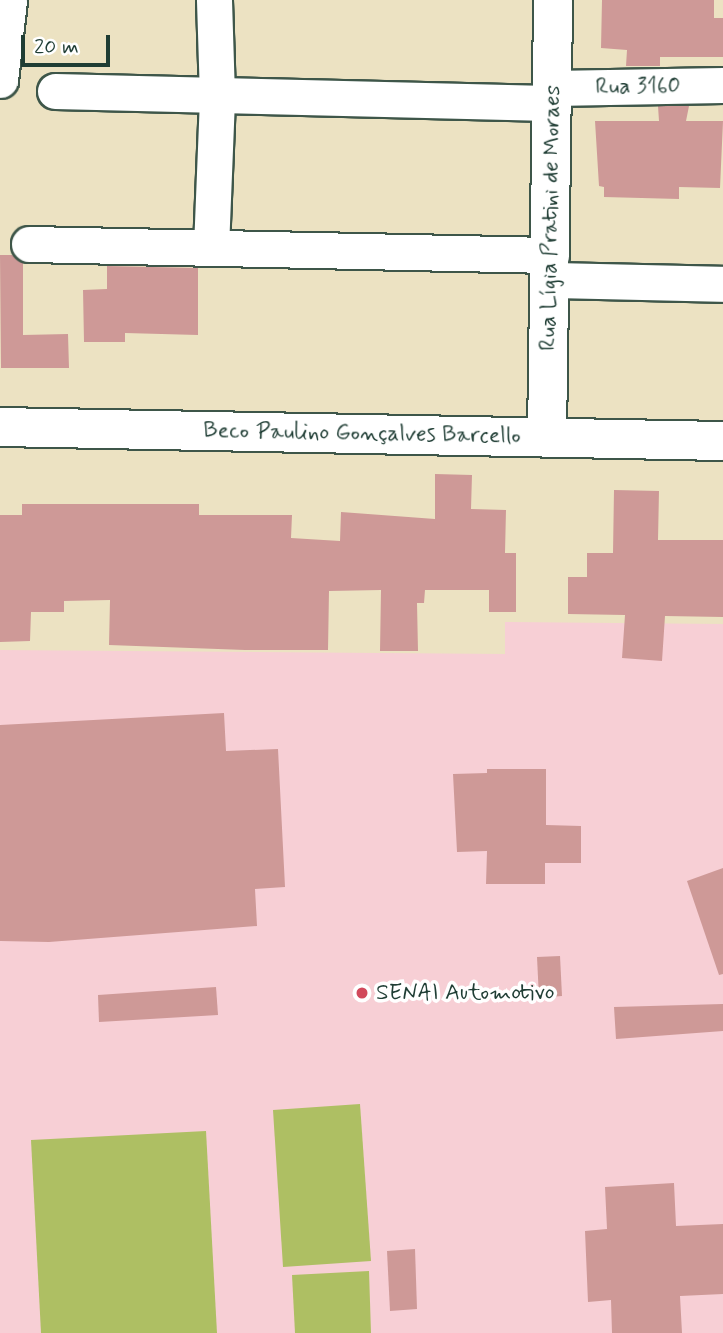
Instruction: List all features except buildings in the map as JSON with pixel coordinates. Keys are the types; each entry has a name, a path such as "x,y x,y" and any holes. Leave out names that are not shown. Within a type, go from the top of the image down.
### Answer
{"main road":[{"name":"Rua Lígia Pratini de Moraes","path":"547,437 553,0"},
{"name":"Beco Paulino Gonçalves Barcello","path":"0,427 723,441"}],"street":[{"path":"0,80 9,0"},
{"path":"211,248 217,96 214,0"},
{"name":"Rua 3160","path":"55,91 217,96 552,96 723,85"},
{"path":"29,244 211,248 551,267 723,284"}],"shaded area":[{"name":"SENAI Automotivo","path":"505,622 723,624 723,1333 0,1333 0,650 505,654"}],"green space":[{"path":"360,1104 371,1261 283,1267 273,1110"},
{"path":"206,1131 217,1333 41,1333 31,1140"},
{"path":"369,1271 371,1333 295,1333 292,1275"}],"place":[{"name":"SENAI Automotivo","path":"362,993"}]}
